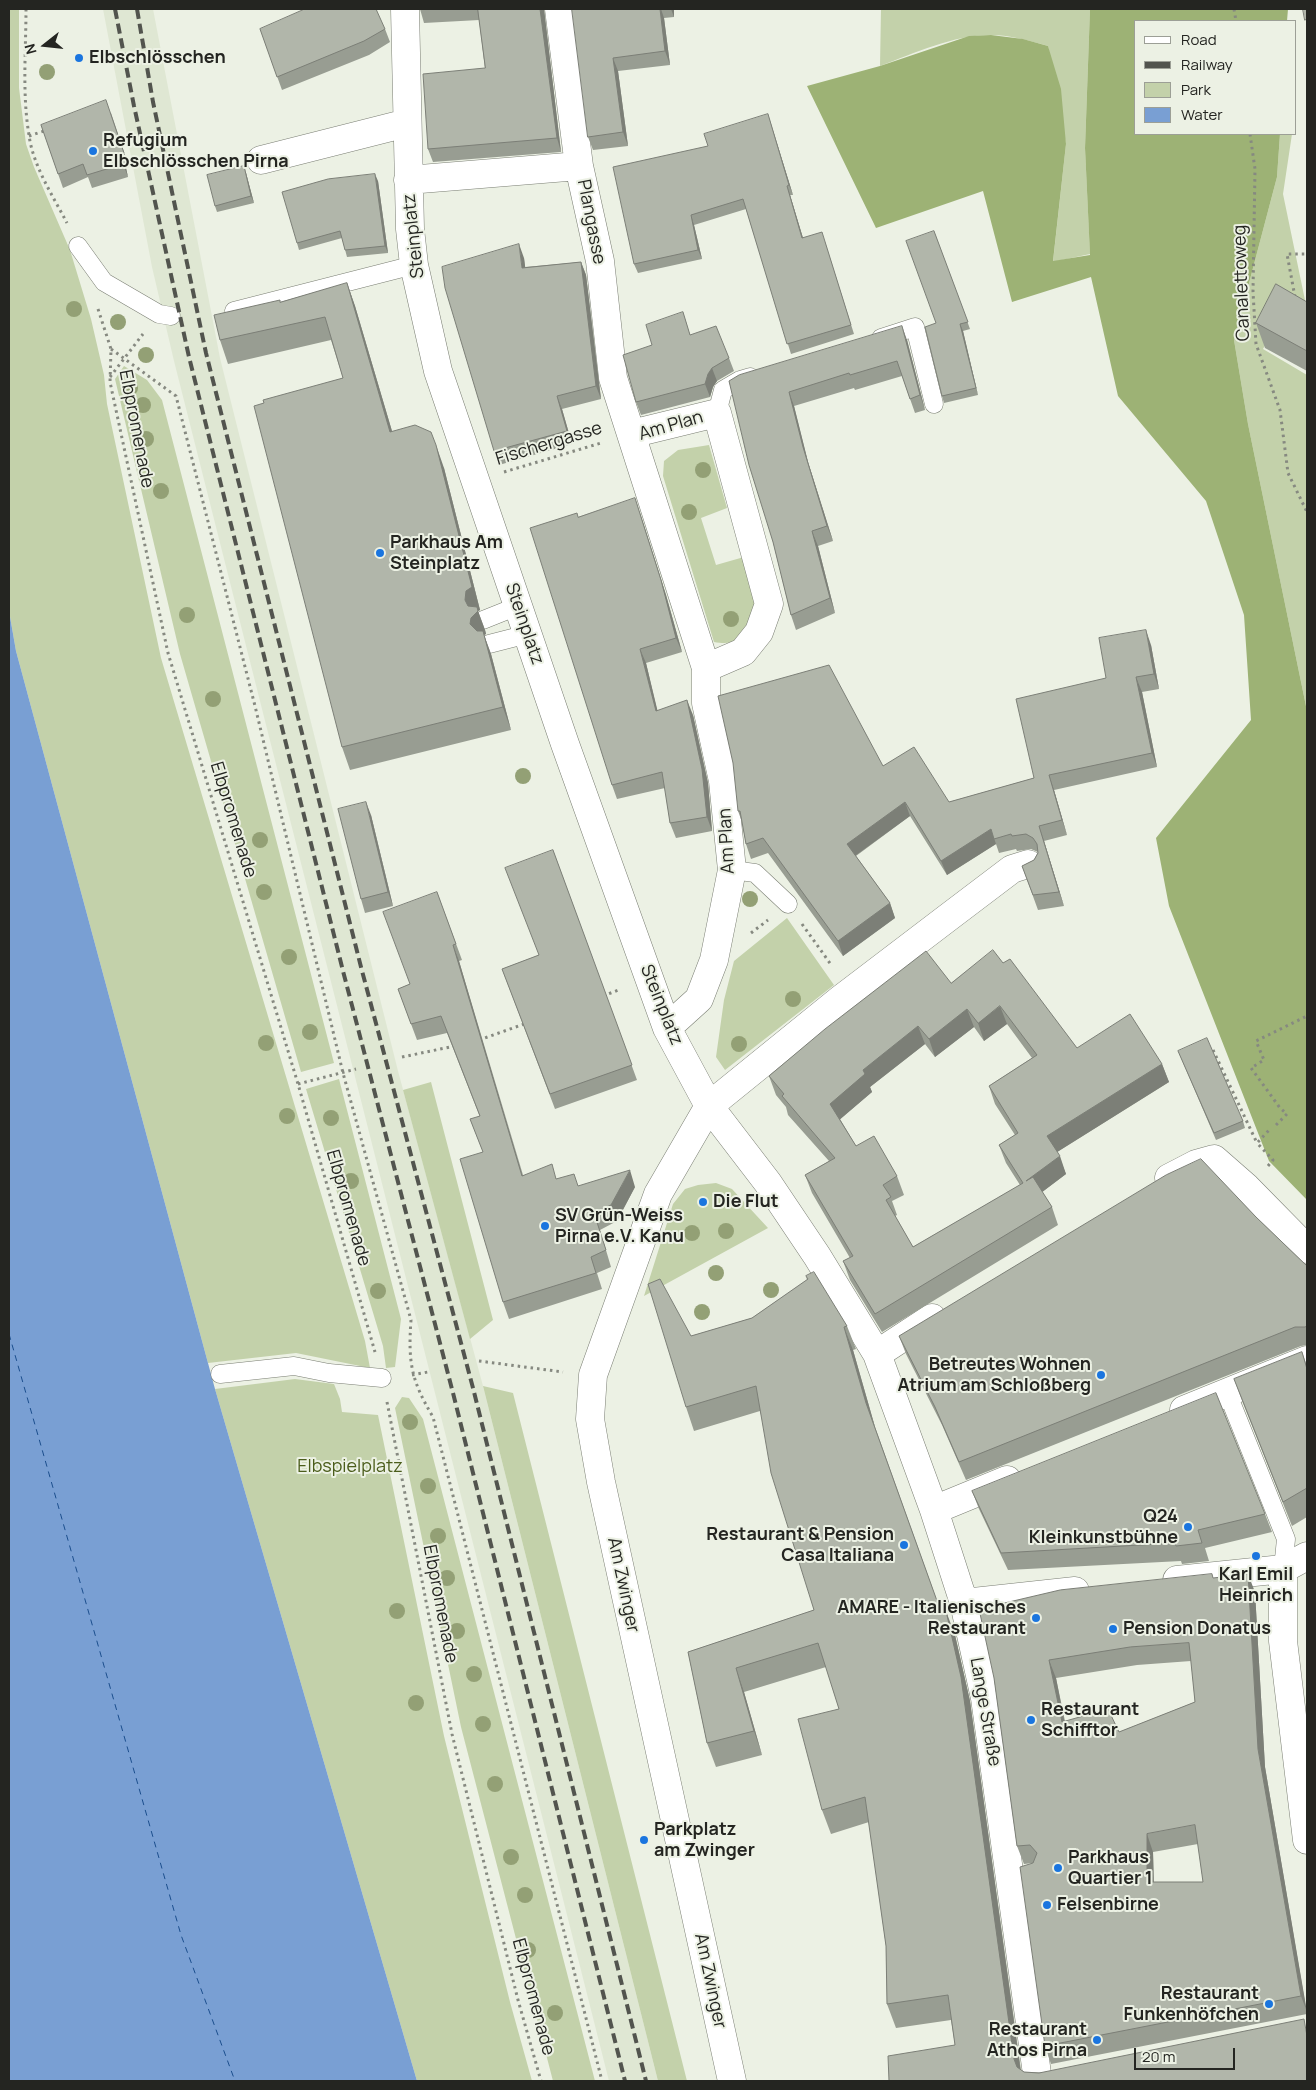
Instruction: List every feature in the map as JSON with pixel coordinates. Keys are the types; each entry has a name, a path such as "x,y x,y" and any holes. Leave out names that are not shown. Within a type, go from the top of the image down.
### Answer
{"street":[{"name":"Steinplatz","path":"405,9 408,180 414,265 438,371 474,480 565,744 667,1028 709,1106 768,1183 831,1279"},
{"name":"Plangasse","path":"559,9 580,166 600,261 614,378 631,434"},
{"path":"261,160 407,123"},
{"path":"408,180 580,166"},
{"name":"Am Plan","path":"667,1028 699,999 714,960 732,870 723,781 706,703 706,668 631,434 717,413 769,604 759,632 743,652 706,668"},
{"path":"709,1106 850,992 1012,869 1028,864"},
{"name":"Am Zwinger","path":"709,1106 658,1194 593,1375 590,1419 601,1482 732,2081"},
{"path":"1148,1190 1196,1164 1214,1159 1246,1187 1307,1250"},
{"name":"Lange Straße","path":"831,1279 877,1354 934,1510 964,1603 985,1698 1018,1875 1038,2081"},
{"path":"877,1354 955,1305"},
{"path":"1163,1418 1307,1360"},
{"path":"934,1510 1034,1469"},
{"path":"1154,1583 1283,1569 1307,1556"},
{"path":"1283,1569 1283,1641 1307,1840"},
{"path":"964,1603 1096,1589"}],"lane":[{"path":"78,246 104,282 165,315"},
{"path":"234,311 414,265"},
{"path":"869,341 915,327 934,404"},
{"path":"717,413 723,390 740,380 768,372"},
{"path":"483,620 518,606"},
{"path":"489,644 528,634"},
{"path":"732,870 755,873 788,904"},
{"path":"220,1374 294,1366 330,1373 382,1378"},
{"path":"1227,1392 1286,1540 1283,1569"}],"path":[{"path":"26,9 26,86 29,136 38,166 78,246"},
{"path":"29,136 51,129"},
{"name":"Canalettoweg","path":"1250,135 1255,169 1253,292 1256,344 1280,410 1288,472 1307,512"},
{"path":"1289,296 1296,296 1287,254 1307,254"},
{"path":"110,377 165,315"},
{"path":"1256,344 1260,336"},
{"name":"Elbpromenade","path":"125,358 111,349 110,377 168,653 298,1084 382,1378 452,1734 540,2081"},
{"path":"125,358 176,396 255,706 343,1073 411,1320 409,1352 412,1375 420,1395 433,1417 602,2081"},
{"name":"Fischergasse","path":"474,480 631,434"},
{"path":"714,960 740,943 788,904 850,992"},
{"path":"595,999 649,979"},
{"path":"1276,1124 1287,1114 1280,1108 1251,1068 1264,1060 1256,1042 1307,1016"},
{"path":"477,1041 531,1021"},
{"path":"402,1057 458,1045"},
{"path":"1213,1050 1256,1143 1273,1160 1270,1164"},
{"path":"298,1084 356,1069"},
{"path":"1256,1143 1270,1129"},
{"path":"479,1362 593,1375"}],"shaded area":[{"path":"103,9 153,9 220,358 398,1071 483,1386 658,2081 609,2081 174,361 152,267"}],"green space":[{"path":"9,9 19,9 19,88 26,144 70,250 91,319 104,375 107,404 161,658 365,1341 370,1368 296,1353 208,1363 16,651 9,611"},
{"path":"881,9 1090,9 1085,148 1090,254 1053,262 1066,144 1048,46 1006,36 977,36 948,41 880,66"},
{"path":"1090,9 1288,9 1287,20 1134,20 1134,135 1280,135 1277,177 1234,340 1248,424 1307,711 1307,1200 1269,1161 1169,906 1156,838 1251,720 1244,615 1206,501 1118,396 1091,277 1012,302 983,191 876,228 807,86 880,66 969,36 991,35 1023,39 1048,46 1061,89 1066,144 1053,261 1090,255 1085,148"},
{"path":"1280,135 1292,135 1283,194 1306,305 1285,306 1263,349 1307,375 1307,711 1248,424 1234,340 1277,177"},
{"path":"124,366 147,380 162,400 334,1063 301,1072 180,654 115,379"},
{"path":"709,445 727,508 701,518 716,565 744,557 758,612 742,637 723,643 714,642 663,476 664,461 678,450"},
{"path":"787,918 834,985 725,1070 716,1057 724,1000 734,961"},
{"path":"339,1079 401,1319 395,1367 386,1368 383,1346 306,1089"},
{"path":"431,1082 493,1320 470,1339 403,1090"},
{"path":"716,1183 732,1189 768,1228 644,1296 673,1204 685,1189"},
{"name":"Elbspielplatz","path":"295,1379 334,1384 340,1399 342,1412 378,1415 444,1736 510,2002 532,2081 417,2081 215,1389"},
{"path":"483,1386 513,1393 687,2081 658,2081"},
{"path":"402,1397 409,1398 423,1419 595,2081 553,2081 461,1727 395,1408"}],"water":[{"path":"9,611 16,651 215,1389 417,2081 9,2081"}],"building":[{"path":"305,9 376,9 385,29 364,41 277,77 260,29"},
{"path":"478,9 540,9 557,138 428,149 423,74 485,68"},
{"path":"572,9 660,9 665,51 613,58 623,132 588,137"},
{"path":"1303,9 1307,9 1307,19 1305,20"},
{"path":"106,100 124,153 121,154 123,164 87,175 83,164 58,174 41,125"},
{"path":"768,114 802,238 822,232 851,325 787,344 743,199 691,215 698,250 634,264 613,167 708,146 704,134"},
{"path":"244,166 251,196 215,206 207,175"},
{"path":"375,174 385,246 345,250 340,231 297,243 282,192 328,179"},
{"path":"934,231 968,322 960,324 976,388 942,396 925,327 936,323 906,241"},
{"path":"519,244 522,268 581,262 596,386 557,396 567,431 494,451 445,288 442,267"},
{"name":"Parkhaus Am Steinplatz","path":"347,283 390,432 415,425 431,432 436,445 472,587 466,591 465,600 468,606 477,607 478,611 471,618 470,624 477,631 483,631 503,707 342,747 254,406 264,403 263,400 343,378 325,317 220,340 214,315 280,300 280,302"},
{"path":"1276,284 1307,302 1307,351 1256,323"},
{"path":"683,312 690,335 716,326 729,358 712,368 705,384 636,402 623,355 652,345 646,325"},
{"path":"902,326 920,395 910,399 897,361 850,375 849,373 789,392 803,447 827,526 812,531 830,598 791,615 773,542 749,465 729,381 739,375"},
{"path":"635,498 661,580 676,638 640,649 656,711 687,700 702,769 707,817 670,823 662,772 612,785 530,528 577,513 578,517"},
{"path":"1146,630 1154,674 1136,677 1152,753 1049,775 1062,820 1039,826 1059,892 1033,895 1022,866 1034,860 1038,853 1037,844 1033,838 1026,834 1012,836 1011,834 994,839 991,829 941,861 905,802 847,844 890,903 838,941 763,838 746,844 740,811 738,811 733,763 718,696 829,665 883,766 914,747 949,802 1034,778 1016,699 1106,678 1099,638"},
{"path":"366,802 388,892 361,899 338,809"},
{"path":"553,850 632,1065 550,1094 502,969 539,955 505,868"},
{"path":"437,892 456,944 453,945 522,1176 552,1164 556,1179 574,1174 578,1186 630,1170 611,1205 594,1213 606,1250 591,1257 596,1273 503,1302 460,1159 483,1152 470,1119 480,1116 441,1016 411,1024 398,989 410,984 383,912"},
{"path":"993,950 1003,963 1010,959 1077,1048 1130,1014 1162,1064 1047,1136 1060,1156 1026,1181 1033,1177 1052,1207 875,1314 843,1261 853,1256 805,1175 835,1158 782,1096 784,1094 769,1076 825,1029 926,951 951,983","holes":["1000,1006 1037,1055 989,1086 1018,1133 999,1145 1023,1183 913,1247 886,1200 891,1197 883,1185 897,1176 874,1136 856,1146 830,1104 865,1074 863,1070 918,1026 929,1039 967,1009 978,1023"]},
{"path":"1207,1038 1243,1121 1214,1133 1178,1051"},
{"path":"1201,1159 1256,1217 1307,1266 1307,1326 1295,1327 959,1462 935,1407 899,1336 1166,1175"},
{"path":"814,1272 847,1326 844,1327 866,1403 941,1612 946,1611 961,1677 1014,2059 1017,2067 1024,2072 1039,2073 1304,2019 1307,2036 1307,2081 889,2081 888,2056 955,2045 948,1995 887,2004 886,1946 865,1797 822,1810 798,1719 839,1709 818,1643 736,1668 754,1731 707,1743 688,1652 814,1610 771,1473 756,1386 686,1407 648,1284 660,1279 691,1336 752,1318 808,1279 806,1276"},
{"path":"1302,1352 1307,1369 1307,1488 1283,1502 1234,1379"},
{"path":"1216,1393 1265,1514 1198,1530 1202,1543 1176,1546 1175,1543 1001,1553 972,1491"},
{"path":"1212,1574 1213,1578 1248,1574 1258,1749 1301,1996 1045,2046 1020,1867 1033,1863 1037,1853 1030,1845 1017,1846 994,1678 979,1609 1060,1590","holes":["1189,1643 1195,1702 1119,1732 1108,1709 1062,1722 1049,1660 1130,1647","1195,1825 1203,1882 1147,1882 1147,1834"]}],"ferry route":[{"path":"9,1334 181,1935 235,2081"}],"railway":[{"path":"115,9 134,106 189,357 343,971 453,1393 625,2081"},
{"path":"137,9 153,102 206,353 361,967 473,1388 646,2081"}],"place":[{"name":"Elbschlösschen","path":"79,58"},
{"name":"Refugium Elbschlösschen Pirna","path":"93,151"},
{"name":"Parkhaus Am Steinplatz","path":"380,553"},
{"name":"Die Flut","path":"703,1202"},
{"name":"SV Grün-Weiss Pirna e.V. Kanu","path":"545,1226"},
{"name":"Betreutes Wohnen Atrium am Schloßberg","path":"1101,1375"},
{"name":"Q24 Kleinkunstbühne","path":"1188,1527"},
{"name":"Restaurant & Pension Casa Italiana","path":"904,1545"},
{"name":"Karl Emil Heinrich","path":"1256,1556"},
{"name":"AMARE - Italienisches Restaurant","path":"1036,1618"},
{"name":"Pension Donatus","path":"1113,1629"},
{"name":"Restaurant Schifftor","path":"1031,1720"},
{"name":"Parkplatz am Zwinger","path":"644,1840"},
{"name":"Parkhaus Quartier 1","path":"1058,1868"},
{"name":"Felsenbirne","path":"1047,1905"},
{"name":"Restaurant Funkenhöfchen","path":"1269,2004"},
{"name":"Restaurant Athos Pirna","path":"1097,2040"}]}
